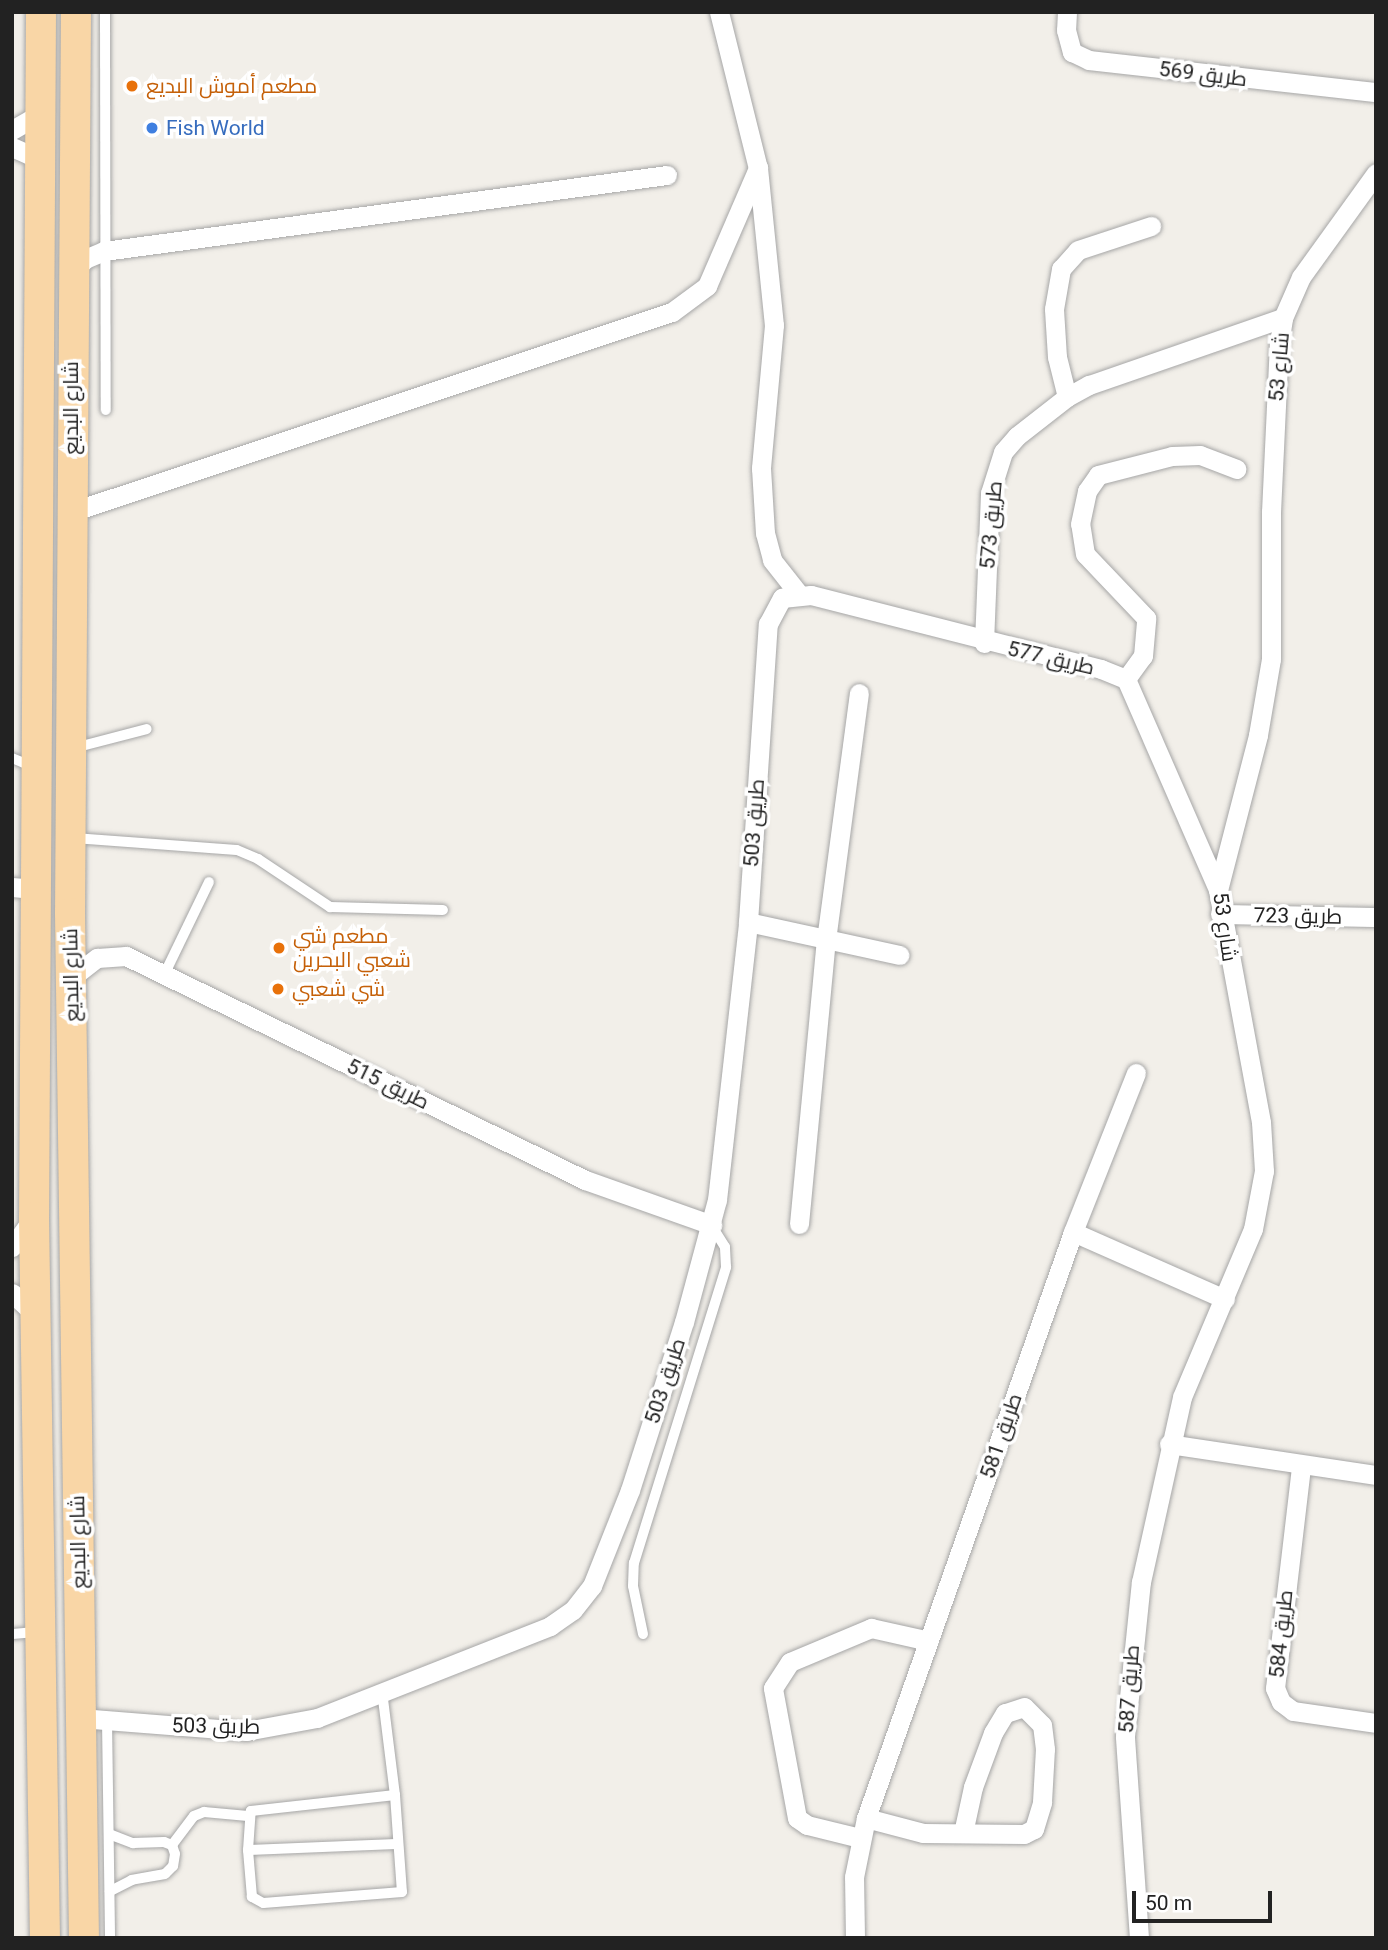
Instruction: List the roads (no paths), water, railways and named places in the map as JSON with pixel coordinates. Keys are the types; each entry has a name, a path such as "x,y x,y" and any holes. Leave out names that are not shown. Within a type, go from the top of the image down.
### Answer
{"main road":[{"name":"شارع البديع","path":"41,12 23,763 23,888 36,1315 26,1633 45,1938"},
{"name":"شارع البديع","path":"76,12 71,237 71,978 94,1719 84,1938"}],"street":[{"path":"719,12 758,168 774,325 761,468 765,533 772,560 798,593"},
{"name":"طريق 569","path":"1067,12 1066,30 1072,52 1089,60 1376,92"},
{"path":"12,130 40,114"},
{"path":"12,147 39,159"},
{"path":"71,512 672,312 707,286 758,168"},
{"name":"شارع 53","path":"1169,1444 1187,1384 1253,1229 1264,1171 1261,1122 1220,914 1218,890 1258,735 1271,659 1273,450 1283,318 1301,277 1376,173"},
{"path":"71,275 85,259 104,251 667,175"},
{"path":"1067,397 1056,345 1055,309 1061,269 1078,250 1151,226"},
{"path":"71,237 86,247 104,251"},
{"name":"طريق 573","path":"984,643 990,493 1003,452 1017,436 1067,397 1283,318"},
{"path":"1218,890 1126,679 1143,656 1146,618 1085,554 1080,524 1087,491 1098,475 1172,456 1200,455 1236,468"},
{"name":"طريق 503","path":"94,1719 246,1731 317,1718 382,1690 550,1626 573,1611 592,1587 631,1490 712,1226 723,1161 748,922 768,624 775,605 798,593"},
{"name":"طريق 577","path":"798,593 984,643 1101,669 1126,679"},
{"path":"799,1224 826,940 859,693"},
{"name":"طريق 723","path":"1220,914 1376,917"},
{"path":"748,922 899,955"},
{"name":"طريق 515","path":"71,978 87,963 116,955 165,974 584,1180 712,1226"},
{"name":"طريق 581","path":"855,1938 854,1877 866,1818 1073,1232 1136,1073"},
{"path":"12,1247 34,1217"},
{"path":"1073,1232 1225,1299"},
{"path":"12,1293 36,1315"},
{"path":"1169,1444 1301,1466 1376,1475"},
{"name":"طريق 587","path":"1139,1938 1125,1788 1128,1684 1141,1582 1169,1444"},
{"name":"طريق 584","path":"1301,1466 1275,1688 1293,1712 1376,1723"},
{"path":"860,1838 807,1825 797,1818 773,1689 790,1662 871,1628 929,1641"},
{"path":"866,1818 912,1832 962,1833 1024,1834 1034,1829 1042,1802 1045,1749 1042,1725 1024,1707 1005,1713 993,1733 973,1787 962,1833"}],"lane":[{"path":"105,12 106,410"},
{"path":"70,749 147,729"},
{"path":"70,838 237,850 258,859 330,907 443,911"},
{"path":"165,974 209,882"},
{"path":"643,1634 633,1586 634,1563 726,1267 725,1247 712,1226"},
{"path":"382,1690 395,1795 399,1894 263,1903 252,1898 248,1816 254,1809 395,1795"},
{"path":"94,1719 109,1834 110,1938"},
{"path":"110,1891 132,1880 165,1874 173,1866 172,1845 194,1816 204,1812 248,1816"},
{"path":"109,1834 133,1843 172,1845"},
{"path":"248,1850 397,1844"}],"place":[{"name":"مطعم أموش البديع","path":"132,86"},
{"name":"Fish World","path":"152,128"},
{"name":"مطعم شي شعبي البحرين","path":"279,948"},
{"name":"شي شعبي","path":"278,989"}]}
